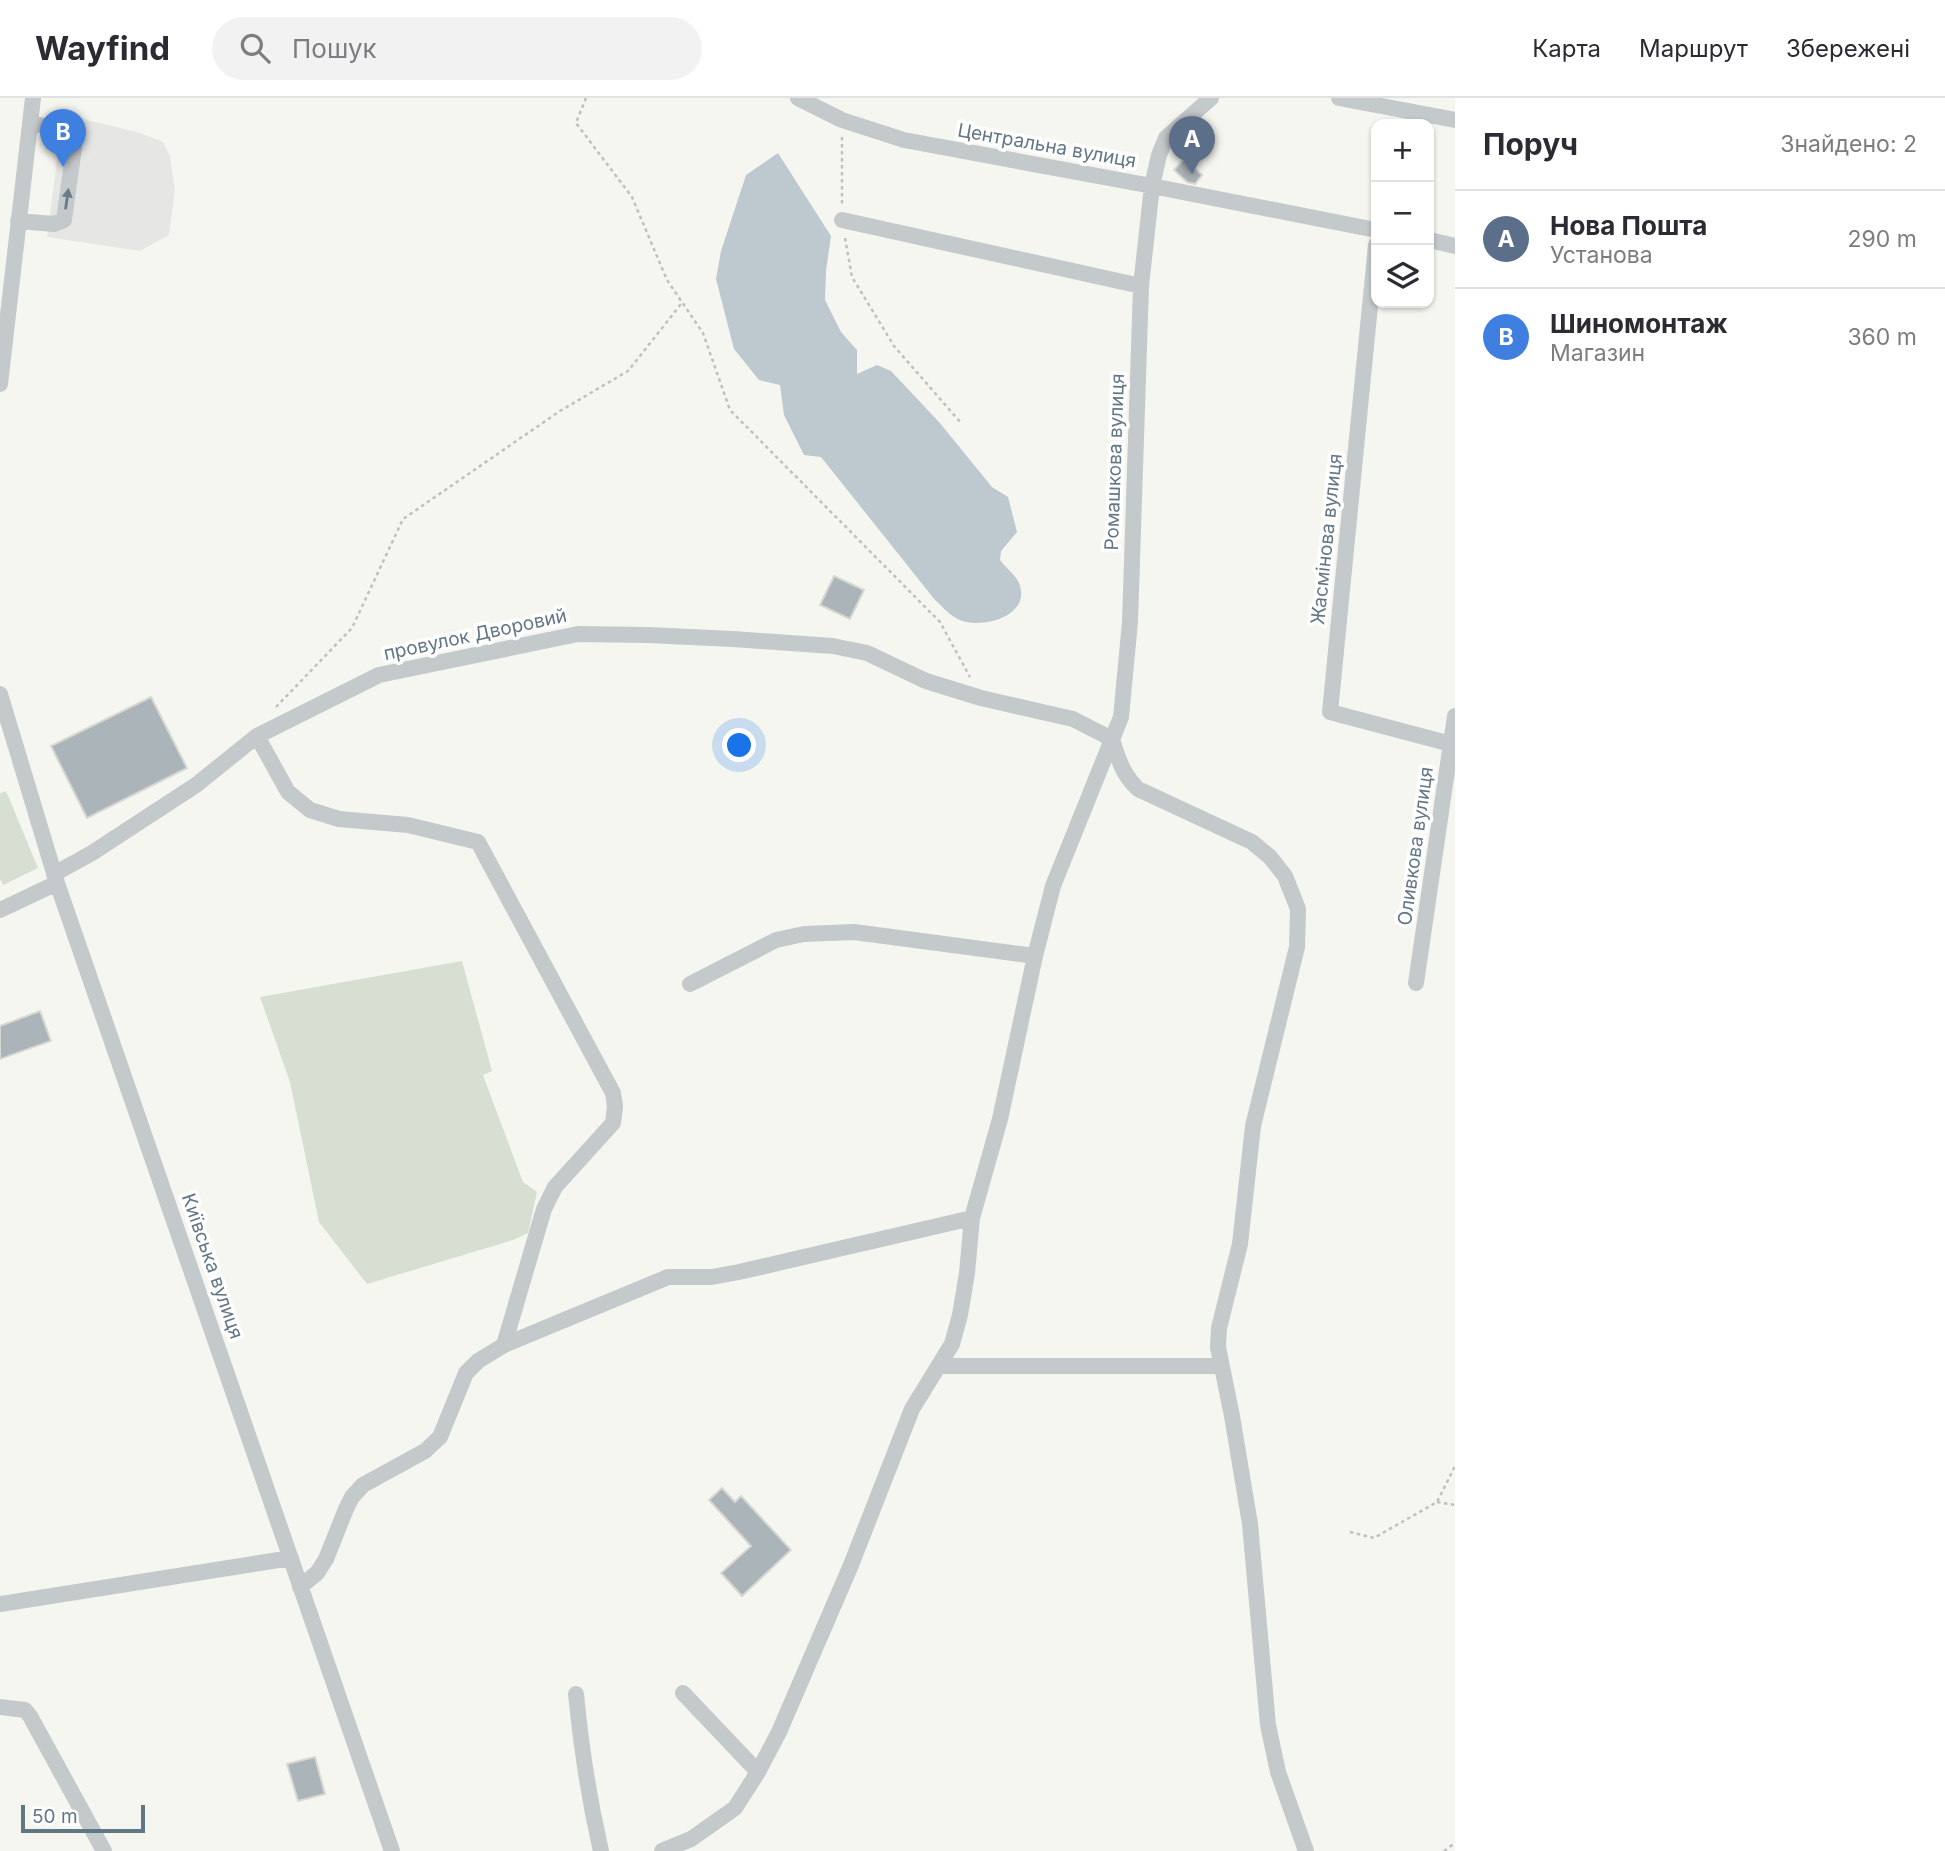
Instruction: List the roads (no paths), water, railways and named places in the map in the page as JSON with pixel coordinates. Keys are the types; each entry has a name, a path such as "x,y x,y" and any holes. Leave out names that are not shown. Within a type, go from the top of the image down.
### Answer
{"street":[{"path":"0,384 33,98"},
{"name":"Центральна вулиця","path":"798,98 842,120 904,140 1371,229"},
{"name":"Ромашкова вулиця","path":"662,1851 696,1845 734,1808 758,1772 779,1732 851,1566 912,1409 952,1344 967,1273 972,1218 1000,1119 1035,956 1054,886 1121,717 1130,622 1141,286 1158,155 1167,138 1211,98"},
{"path":"1339,98 1455,120"},
{"path":"18,221 54,225 64,220 74,148 72,131 30,123"},
{"path":"842,220 1141,286"},
{"path":"1434,241 1455,246"},
{"name":"Жасмінова вулиця","path":"1371,295 1329,712 1451,744"},
{"name":"провулок Дворовий","path":"0,910 56,878 197,785 260,735 379,676 579,634 709,638 833,646 867,653 926,681 981,698 1073,719 1112,739"},
{"name":"Київська вулиця","path":"0,694 56,878 392,1851"},
{"name":"Оливкова вулиця","path":"1416,983 1455,716"},
{"path":"260,735 288,792 310,810 339,819 408,825 478,842 613,1093 615,1106 612,1123 555,1187 544,1209 504,1345"},
{"path":"1112,739 1118,760 1128,779 1138,789 1252,842 1270,857 1284,876 1298,909 1297,947 1254,1126 1240,1244 1219,1328 1218,1348 1250,1524 1268,1725 1278,1772 1306,1851"},
{"path":"690,984 776,940 804,934 854,932 1035,956"},
{"path":"300,1587 317,1573 326,1559 352,1497 363,1485 425,1451 440,1437 466,1373 478,1361 504,1345 668,1277 712,1276 738,1272 972,1218"},
{"path":"939,1366 1220,1366"},
{"path":"0,1604 291,1558"},
{"path":"683,1693 758,1772"},
{"path":"576,1694 583,1756 601,1851"},
{"path":"0,1707 25,1710 30,1716 104,1851"}],"place":[{"name":"Шиномонтаж","path":"63,167"},
{"name":"Нова Пошта","path":"1192,174"}]}
